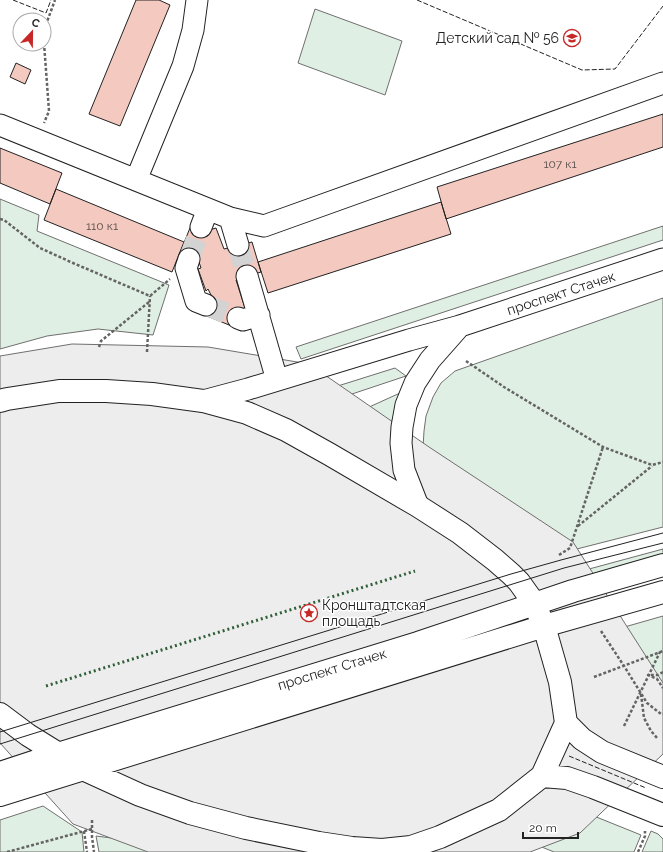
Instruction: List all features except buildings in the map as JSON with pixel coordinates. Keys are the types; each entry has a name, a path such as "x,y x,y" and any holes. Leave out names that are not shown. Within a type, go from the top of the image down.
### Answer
{"main road":[{"path":"0,401 59,392 106,391 152,394 203,401 247,413 286,430 329,454 418,506 460,534 495,560 515,578 534,604 544,626 560,682 566,723 542,776 499,810 410,849 353,850 246,828 190,813 140,795 83,769 28,735 0,714"},
{"name":"проспект Стачек","path":"0,773 418,643 573,591 663,565"},
{"name":"проспект Стачек","path":"0,795 544,626 663,592"},
{"path":"566,723 582,739 602,752 663,777"},
{"path":"542,776 567,778 663,815"}],"street":[{"path":"136,180 183,66 193,30 197,0"},
{"path":"0,125 136,180 204,218 230,218 264,226 663,83"},
{"path":"230,218 238,245"},
{"name":"проспект Стачек","path":"203,401 460,326 663,259"},
{"path":"187,263 196,301 206,305"},
{"path":"247,276 277,380"},
{"path":"238,318 243,320 259,315"},
{"path":"418,506 404,470 401,443 406,404 415,383 430,360 460,326"}],"path":[{"path":"51,12 55,0"},
{"path":"45,52 49,111 45,122"},
{"path":"0,219 4,220 40,248 73,264 150,296"},
{"path":"147,352 150,296 187,263"},
{"path":"99,347 100,341 149,302"},
{"path":"466,361 504,388 603,447 652,465"},
{"path":"559,555 570,548 603,447"},
{"path":"577,526 652,465 663,462"},
{"path":"601,630 647,703 663,714"},
{"path":"594,677 661,651"},
{"path":"624,726 661,651"},
{"path":"648,675 658,675 663,672"},
{"path":"648,675 657,679 663,688"},
{"path":"640,692 644,718 651,731 658,739"},
{"path":"92,820 94,852"},
{"path":"7,852 92,829"},
{"path":"84,831 87,852"},
{"path":"638,852 645,836 645,831"}],"green space":[{"path":"315,9 402,41 385,95 298,63"},
{"path":"0,199 39,215 37,231 169,285 153,335 98,329 47,336 0,349"},
{"path":"663,226 663,240 301,359 296,347"},
{"path":"663,298 663,527 569,551 423,448 426,416 433,397 441,383 455,371"},
{"path":"395,368 406,376 340,398 325,390"},
{"path":"400,393 393,423 367,408"},
{"path":"663,549 663,558 581,580 578,572"},
{"path":"663,616 663,737 607,632"},
{"path":"43,806 82,832 84,852 0,852 0,820"},
{"path":"574,808 641,835 634,852 554,852 527,841"},
{"path":"651,831 658,834 663,839 663,852 642,852"},
{"path":"96,836 127,840 178,852 99,852"}],"shaded area":[{"name":"Кронштадтская площадь","path":"72,344 208,347 309,364 429,447 573,542 663,683 663,754 580,833 530,852 148,852 73,824 0,743 0,356"}],"tunnel":[{"path":"189,259 201,227"},
{"path":"238,245 247,276"},
{"path":"206,305 238,318"}],"tram line":[{"path":"0,732 511,574 663,533"},
{"path":"0,744 564,568 663,543"}],"hedge":[{"path":"46,686 415,571"}],"fence":[{"path":"13,0 46,13 51,0"},
{"path":"417,0 582,70 615,69 663,6"},
{"path":"569,756 646,788"}],"place":[{"name":"Детский сад № 56","path":"572,38"},
{"name":"Кронштадтская площадь","path":"309,613"}]}
